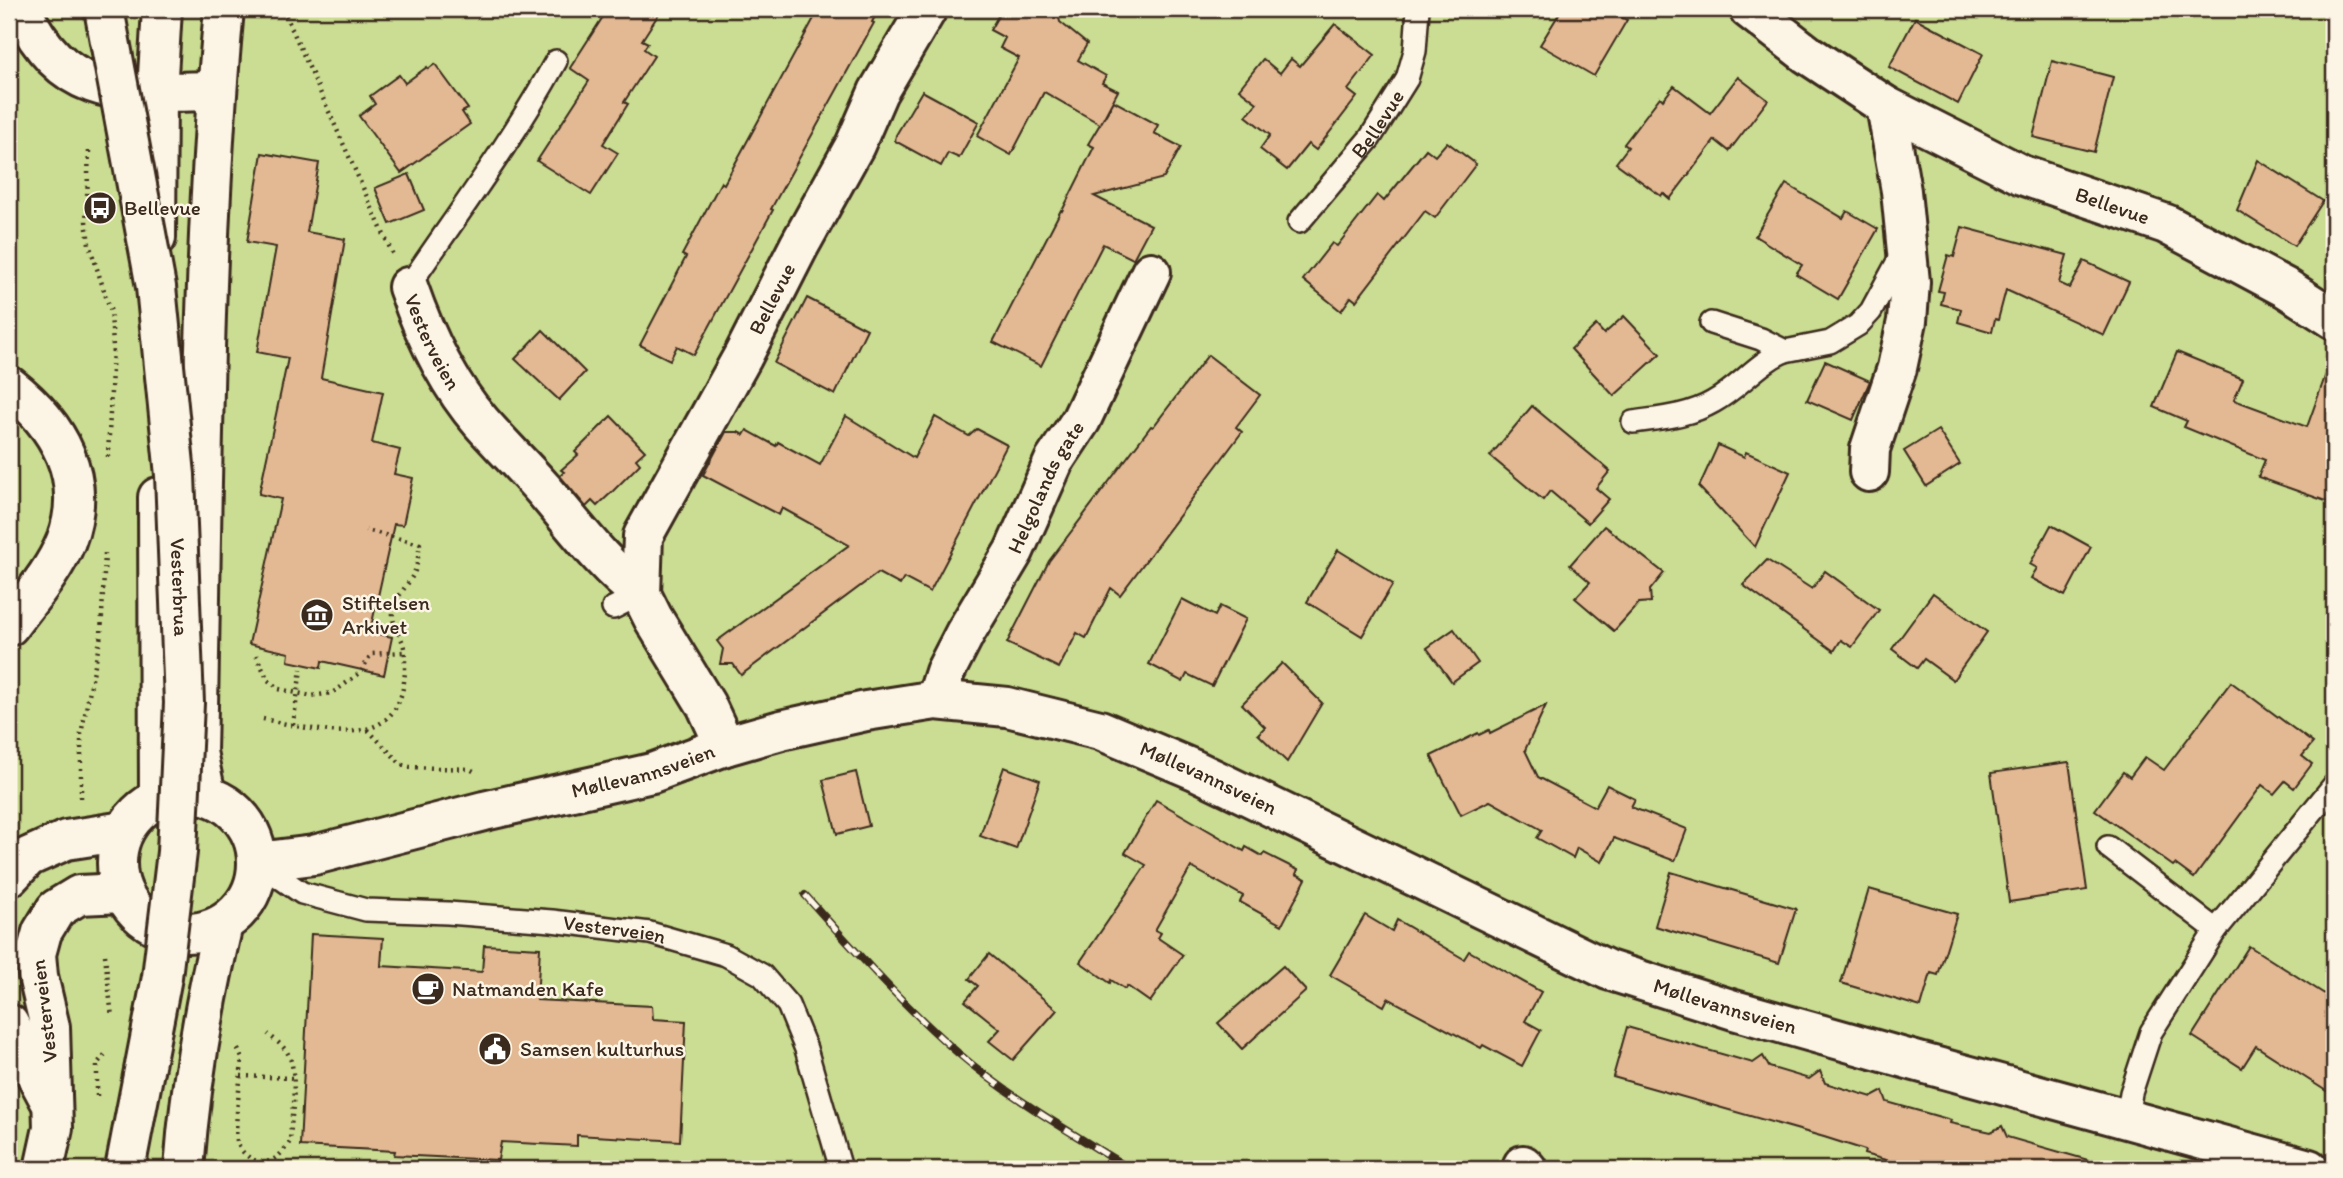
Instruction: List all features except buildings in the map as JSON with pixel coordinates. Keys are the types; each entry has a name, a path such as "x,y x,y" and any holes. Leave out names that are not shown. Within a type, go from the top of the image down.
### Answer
{"main road":[{"path":"21,9 32,32 46,51 72,75 88,83 157,92 216,91"},
{"name":"Vesterbrua","path":"104,9 156,286 176,475 184,703 177,852 162,977 125,1169"},
{"path":"159,798 157,92 162,9"},
{"path":"206,795 197,752 206,357 216,91 224,9"},
{"name":"Bellevue","path":"627,601 643,536 743,356 799,246 855,145 878,92 927,9"},
{"name":"Bellevue","path":"1749,9 1807,54 1886,106 2022,175 2166,224 2286,288 2334,319"},
{"path":"1868,472 1870,449 1889,394 1907,321 1910,282 1901,191 1886,106"},
{"name":"Helgolands gate","path":"936,700 945,672 1014,551 1054,461 1081,420 1152,272"},
{"name":"Vesterveien","path":"408,287 434,351 455,387 480,421 625,582 627,601"},
{"path":"9,386 40,412 55,432 66,455 74,483 74,509 66,541 46,578 9,626"},
{"path":"627,601 706,705 725,746"},
{"name":"Møllevannsveien","path":"258,862 314,855 484,811 652,773 725,746 866,711 936,700 1007,707 1100,730 1195,770 1619,974 1915,1061 2309,1169"},
{"path":"182,792 206,795 227,804 243,820 254,840 258,862 254,886 242,907 223,923 206,931 187,934 167,930 149,922 134,910 123,893 117,873 117,851 124,831 138,811 159,798 182,792"},
{"path":"9,877 28,857 66,840 124,831"},
{"name":"Vesterveien","path":"44,1169 53,1128 53,1106 50,1027 38,976 36,954 41,932 55,909 79,895 123,893"},
{"path":"184,1169 189,1104 209,984 223,923"},
{"path":"167,930 189,1104"},
{"name":"Vesterveien","path":"9,1024 53,1106"}],"lane":[{"name":"Bellevue","path":"1299,222 1370,138 1407,79 1415,51 1418,9"},
{"name":"Vesterveien","path":"408,287 485,177 536,99 556,61"},
{"path":"1633,422 1684,414 1713,402 1750,373 1785,351 1830,342 1858,325 1871,311 1907,245"},
{"path":"1711,323 1761,339 1785,351"},
{"path":"2127,1118 2131,1093 2151,1032 2216,930 2334,785"},
{"path":"2108,847 2216,930"},
{"name":"Vesterveien","path":"258,862 302,893 366,909 552,921 650,933 726,955 761,975 788,1005 806,1049 841,1169"}],"path":[{"path":"283,9 408,287"},
{"path":"89,143 86,221 89,244 111,312 113,347"},
{"path":"88,180 97,180"},
{"path":"263,719 336,732 368,730 383,723 401,696 404,652 393,620 393,612 399,595 415,573 420,544 366,530"},
{"path":"256,655 268,680 279,689 311,696 331,693 361,672 371,654 404,652"},
{"path":"293,725 301,669"},
{"path":"368,730 402,765 470,769"},
{"path":"81,734 81,798"},
{"path":"232,1041 242,1058 237,1139 246,1155 266,1162 277,1157 289,1141 293,1079 290,1057 283,1046 268,1034"},
{"path":"241,1076 293,1079"}],"green space":[{"path":"9,9 2334,9 2334,1169 9,1169"}],"railway":[{"path":"805,895 898,996 958,1053 1020,1100 1130,1169"}],"place":[{"name":"Bellevue","path":"100,208"},
{"name":"Stiftelsen Arkivet","path":"317,615"},
{"name":"Natmanden Kafe","path":"428,989"},
{"name":"Samsen kulturhus","path":"495,1049"}]}
